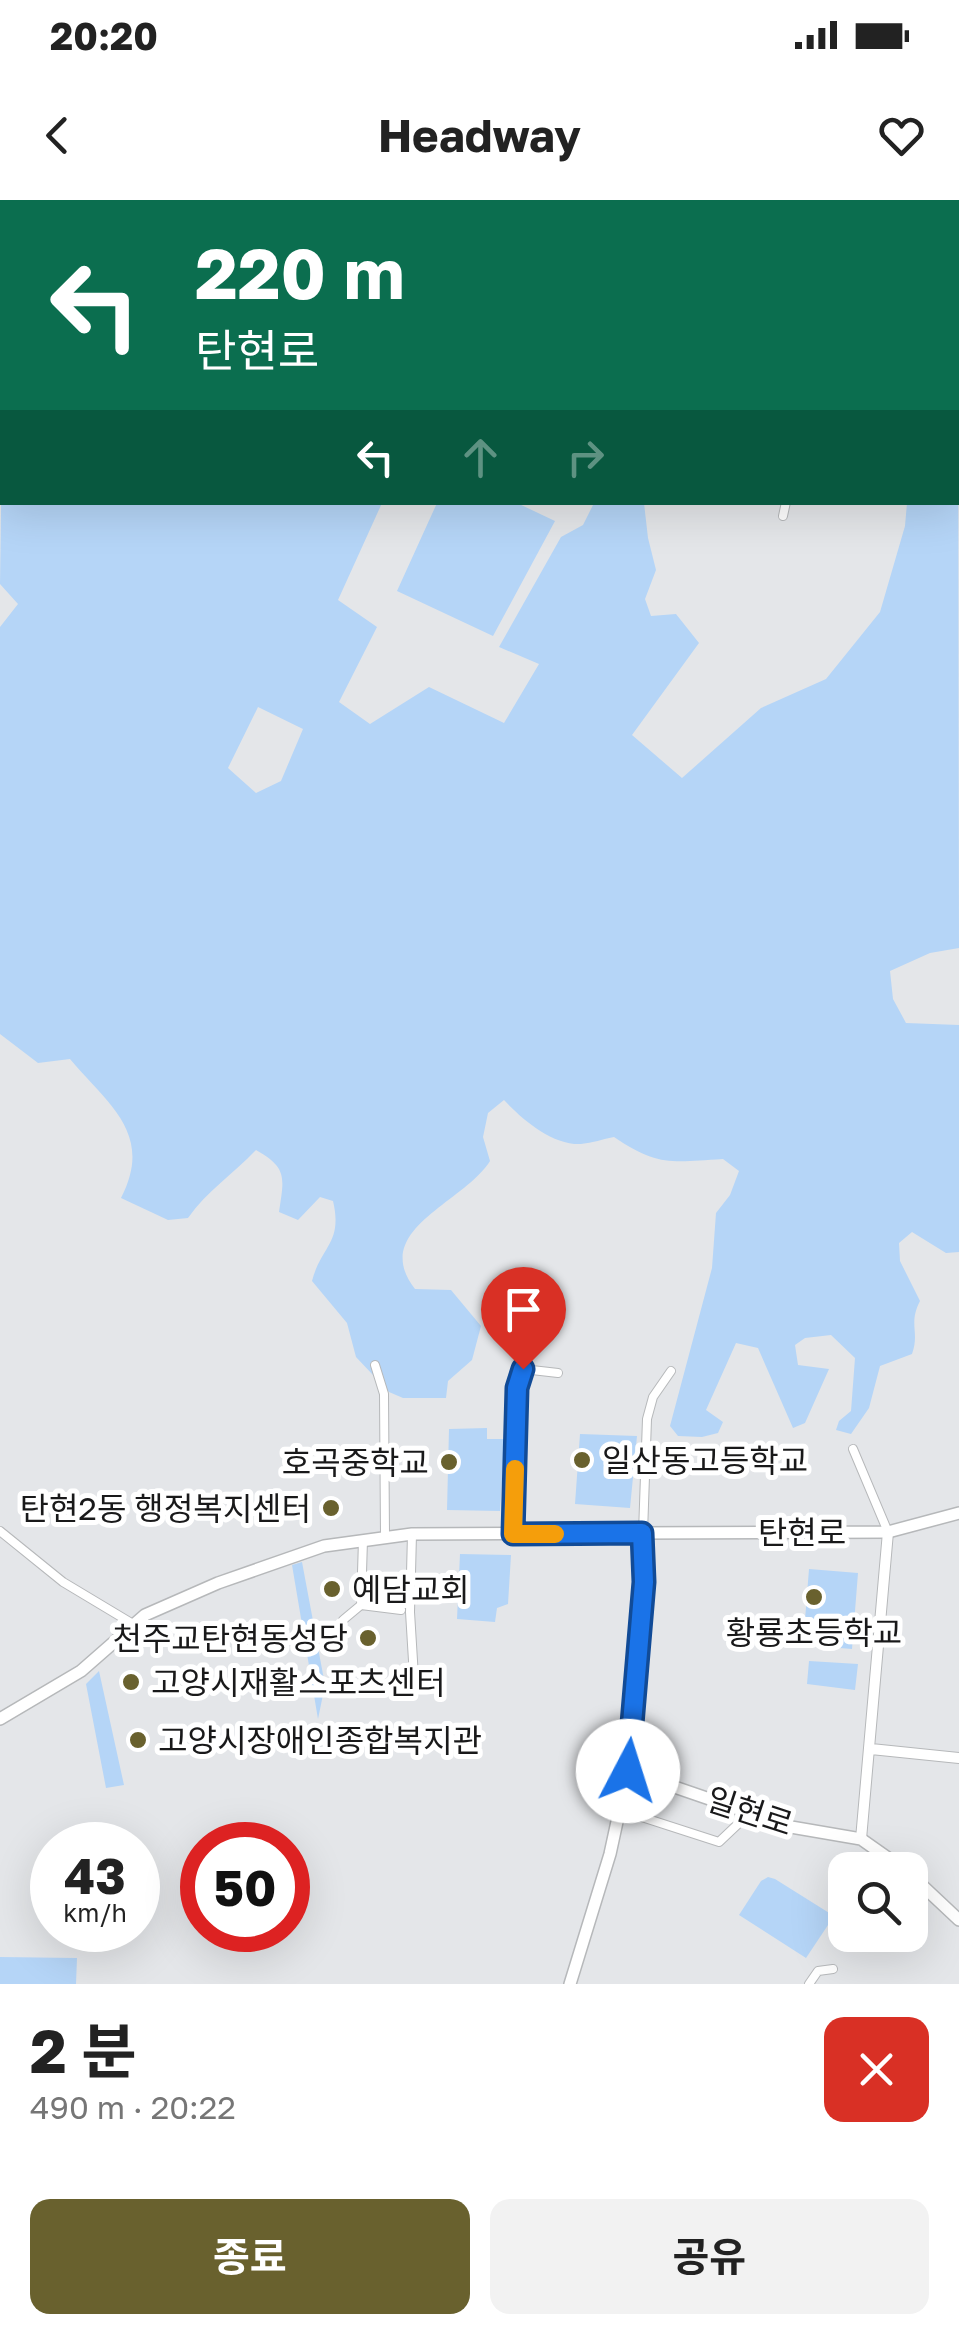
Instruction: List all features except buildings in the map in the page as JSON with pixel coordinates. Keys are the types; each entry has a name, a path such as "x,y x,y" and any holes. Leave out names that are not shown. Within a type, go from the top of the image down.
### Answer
{"main road":[{"name":"탄현로","path":"0,1719 81,1672 133,1624 158,1608 324,1546 412,1534 888,1532 959,1513"},
{"path":"570,1984 628,1771 644,1582 642,1533"},
{"name":"일현로","path":"628,1771 791,1827 861,1839 880,1852"},
{"name":"일현로","path":"928,1891 959,1920"}],"street":[{"path":"783,516 785,505"},
{"path":"513,1534 517,1388 530,1317"},
{"path":"375,1365 384,1394 385,1536"},
{"path":"523,1369 558,1373"},
{"path":"642,1533 647,1419 653,1397 670,1372"},
{"path":"853,1449 888,1532 861,1839"},
{"path":"0,1531 63,1582 133,1624"},
{"path":"412,1534 410,1612 414,1677"},
{"path":"343,1620 360,1605 363,1540"},
{"path":"360,1605 401,1610"},
{"path":"871,1749 959,1758"},
{"path":"620,1810 719,1842 738,1824 744,1810"},
{"path":"809,1984 818,1971 833,1970"}],"shaded area":[{"path":"1,505 381,505 338,600 377,627 339,702 370,724 429,687 504,723 539,664 499,647 561,537 583,525 593,505 644,505 656,570 645,599 651,616 676,614 699,643 632,735 682,778 761,708 826,679 880,612 905,526 907,505 958,505 959,948 930,953 890,971 893,999 906,1023 959,1025 959,1252 946,1253 912,1232 899,1243 900,1261 920,1301 912,1354 880,1366 869,1408 851,1434 836,1430 839,1421 851,1411 855,1358 831,1335 805,1338 795,1345 798,1365 829,1369 805,1423 793,1428 758,1348 736,1343 706,1410 723,1422 718,1433 678,1436 670,1426 712,1268 716,1213 730,1195 739,1171 723,1159 654,1158 614,1137 570,1143 529,1123 504,1100 488,1113 483,1137 490,1161 426,1219 404,1250 404,1268 415,1289 451,1290 481,1326 472,1360 448,1381 446,1398 403,1398 389,1392 356,1357 347,1323 312,1281 333,1236 333,1201 320,1197 298,1220 279,1212 279,1169 256,1150 188,1218 168,1220 121,1198 130,1176 132,1156 130,1138 112,1106 70,1059 38,1063 0,1034 0,627 18,604 0,584","holes":["258,707 303,729 281,781 256,793 228,768"]},
{"path":"436,505 521,505 555,521 493,636 397,591"},
{"path":"487,1428 487,1439 505,1439 500,1511 447,1510 449,1429"},
{"path":"580,1434 637,1436 630,1508 575,1504"},
{"path":"460,1554 511,1555 508,1604 497,1608 495,1622 457,1619"},
{"path":"302,1562 325,1685 318,1719 292,1565"},
{"path":"809,1569 858,1573 852,1649 803,1645"},
{"path":"809,1661 858,1664 855,1690 807,1684"},
{"path":"99,1671 124,1785 106,1788 86,1684"},
{"path":"775,1879 828,1912 828,1925 806,1958 739,1915 761,1881"},
{"path":"0,1957 77,1958 76,1984 0,1984"}],"slow traffic":[{"path":"515,1469 513,1534 555,1534"}],"place":[{"name":"일산동고등학교","path":"582,1460"},
{"name":"호곡중학교","path":"449,1462"},
{"name":"탄현2동 행정복지센터","path":"331,1508"},
{"name":"예담교회","path":"332,1589"},
{"name":"황룡초등학교","path":"814,1597"},
{"name":"천주교탄현동성당","path":"368,1638"},
{"name":"고양시재활스포츠센터","path":"131,1682"},
{"name":"고양시장애인종합복지관","path":"138,1740"}],"route":[{"path":"523,1369 517,1388 513,1534 642,1533 644,1582 628,1771"}]}
